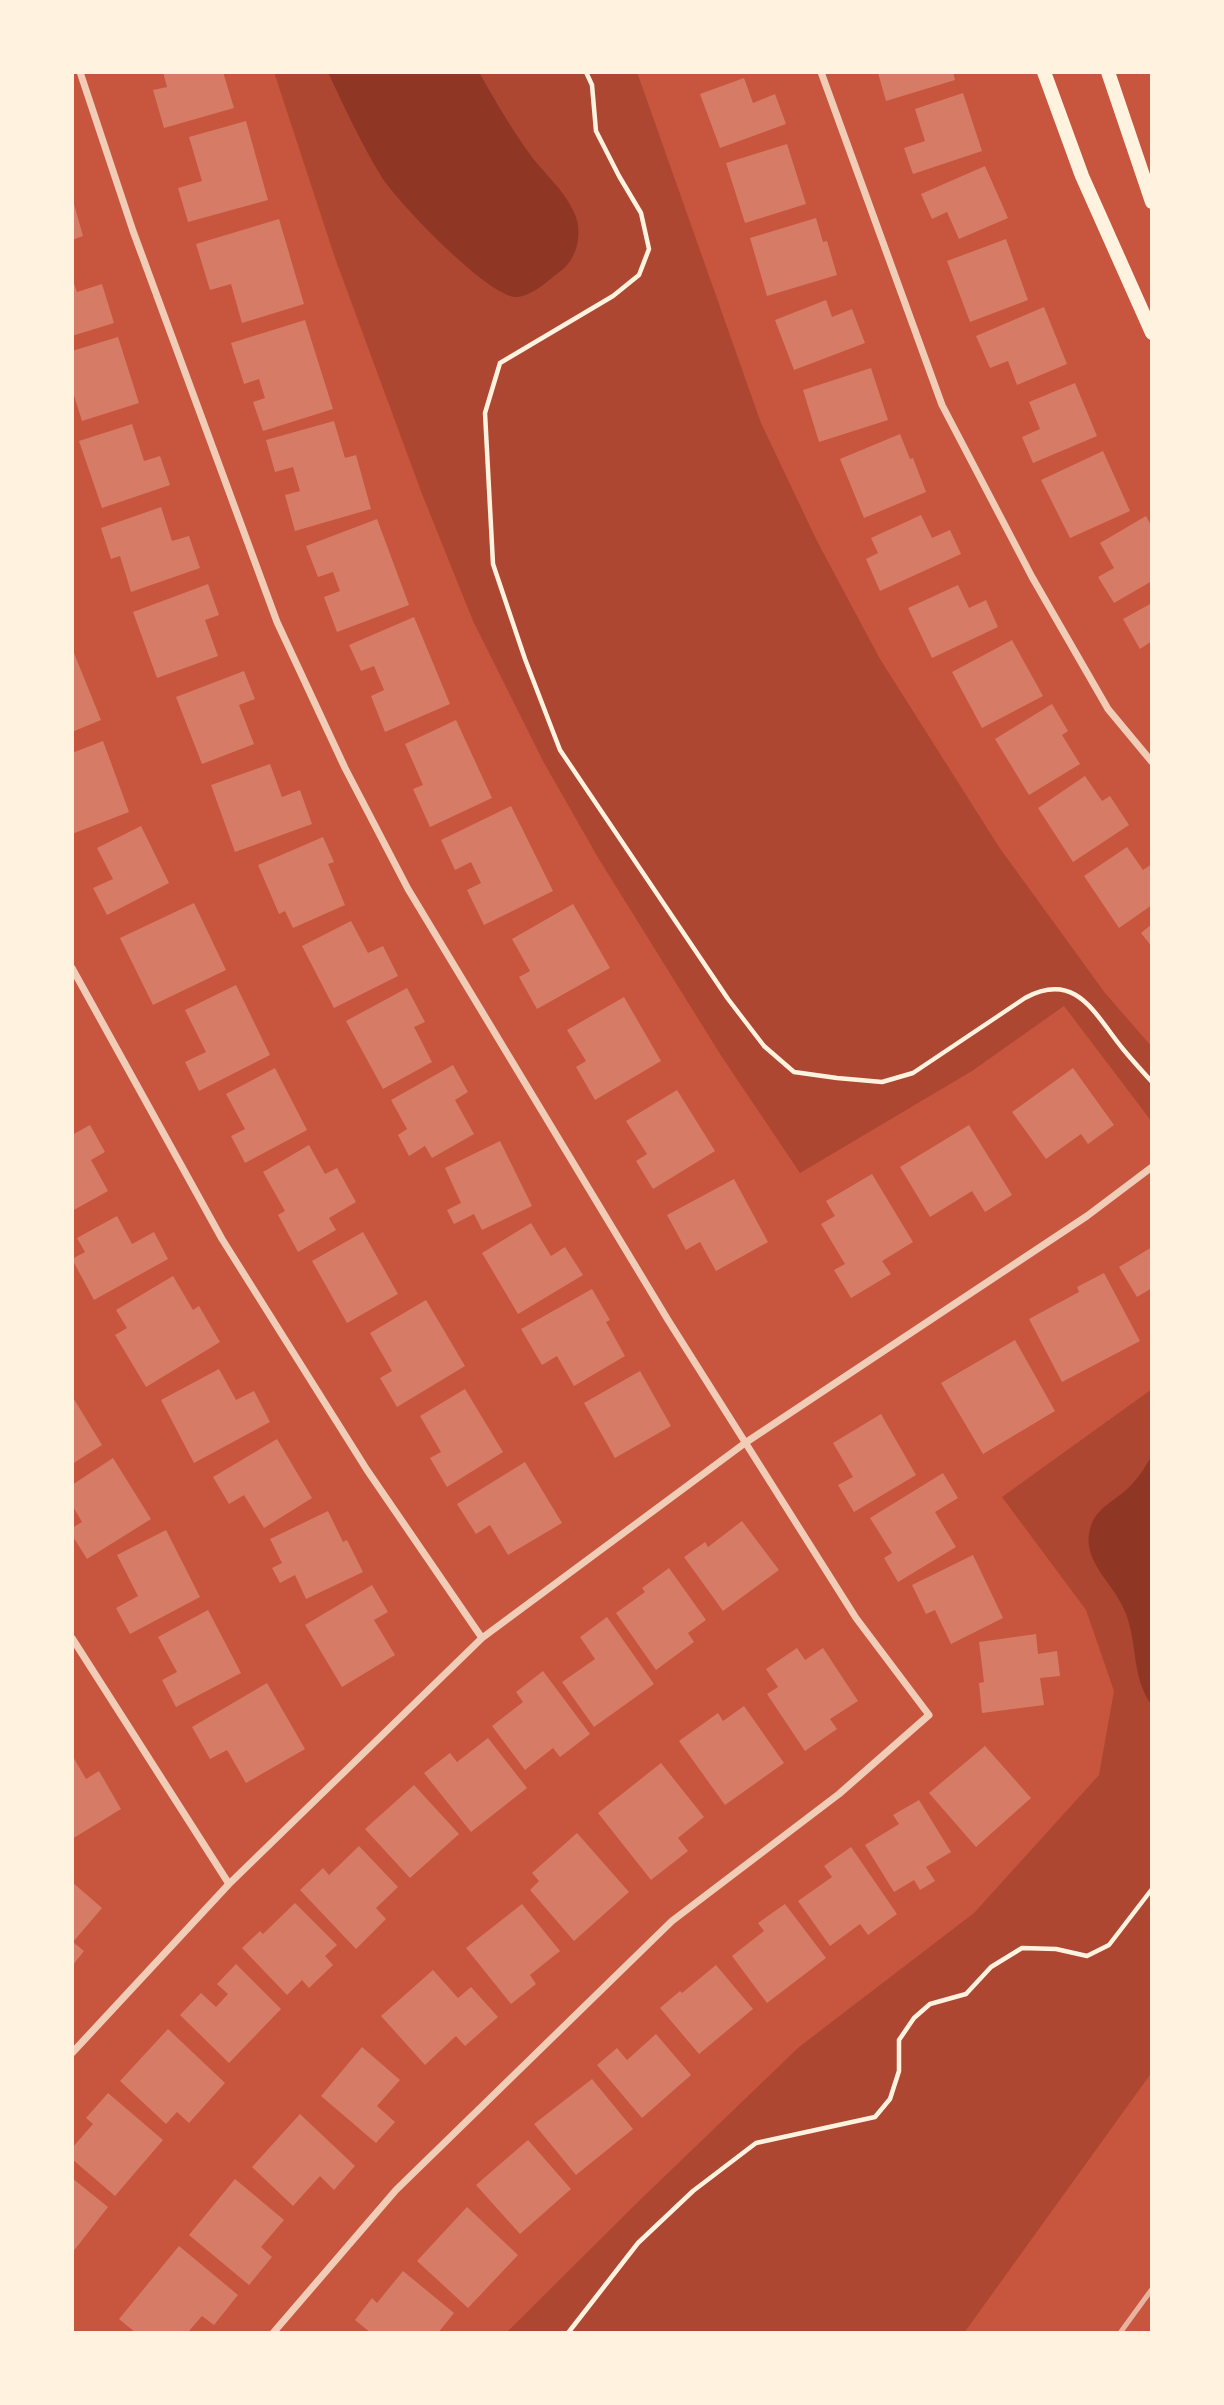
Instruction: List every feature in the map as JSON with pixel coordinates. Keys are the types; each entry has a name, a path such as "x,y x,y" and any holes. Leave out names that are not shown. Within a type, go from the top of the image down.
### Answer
{"main road":[{"path":"1044,72 1082,176 1152,333"},
{"path":"1108,72 1152,202"}],"street":[{"path":"80,72 133,230 277,622 345,768 408,889 745,1443 856,1618 929,1715 839,1794 672,1922 396,2190 273,2333"},
{"path":"821,72 942,405 1032,577 1108,709 1152,762"},
{"path":"72,968 222,1239 367,1470 482,1638"},
{"path":"72,2053 229,1884 482,1638 745,1443 1087,1216 1152,1167"},
{"path":"72,1639 229,1884"}],"path":[{"path":"586,72 592,85 596,131 641,213 649,249 639,275 613,296 500,363 485,413 493,564 560,750 728,999 764,1046 794,1072 837,1079 882,1082 913,1073 1026,998 1045,990 1059,989 1071,991 1095,1011 1152,1082"},
{"path":"568,2333 638,2243 693,2191 756,2143 875,2117 890,2099 899,2071 899,2040 914,2018 930,2004 967,1994 991,1967 1022,1948 1056,1948 1087,1955 1109,1945 1152,1889"}],"shaded area":[{"path":"274,72 637,72 761,423 817,541 880,659 999,847 1105,993 1152,1047 1152,1122 1064,1006 972,1071 800,1173 720,1054 597,856 543,761 473,621 422,494 335,258"},
{"path":"328,72 479,72 522,143 572,208 578,224 578,239 575,253 567,265 535,290 517,297 504,293 466,266 405,206 381,176"},
{"path":"1152,1389 1152,2072 964,2333 506,2333 799,2047 974,1913 1099,1775 1114,1691 1086,1610 1002,1497"},
{"path":"1152,1455 1152,1706 1141,1683 1126,1614 1093,1560 1089,1536 1098,1513 1134,1482"}],"building":[{"path":"163,72 223,72 234,108 164,128 153,90 167,87"},
{"path":"953,72 955,80 886,101 878,73"},
{"path":"744,78 753,103 775,94 786,124 720,148 700,94"},
{"path":"963,93 982,151 913,174 904,148 925,141 915,109"},
{"path":"246,121 268,200 188,222 178,188 202,181 189,137"},
{"path":"787,144 806,204 745,223 726,163"},
{"path":"985,166 1008,218 959,239 947,212 932,219 921,194"},
{"path":"74,204 83,236 72,240 72,205"},
{"path":"816,218 823,242 827,241 837,275 767,296 750,238"},
{"path":"279,219 304,304 242,323 231,284 210,290 196,244"},
{"path":"1006,239 1028,300 970,322 947,261"},
{"path":"72,278 77,292 102,284 114,323 72,336"},
{"path":"826,300 832,317 852,309 865,343 794,370 775,320"},
{"path":"1044,307 1067,364 1017,385 1008,361 990,368 976,336"},
{"path":"305,320 333,409 263,431 253,402 265,398 259,379 244,384 231,343"},
{"path":"118,337 139,403 82,421 72,389 72,351"},
{"path":"871,368 888,420 819,442 803,390"},
{"path":"1075,383 1097,436 1033,463 1022,437 1040,429 1029,402"},
{"path":"334,421 345,458 356,455 371,509 295,531 285,495 300,491 293,467 275,472 266,440"},
{"path":"132,424 144,461 160,456 170,485 102,508 79,441"},
{"path":"900,434 926,492 864,518 840,459"},
{"path":"1103,451 1130,511 1070,538 1041,480"},
{"path":"161,507 172,541 189,536 200,568 131,592 120,556 111,559 101,528"},
{"path":"921,515 932,538 950,530 961,554 880,591 866,559 878,553 871,538"},
{"path":"1146,516 1152,527 1152,581 1114,603 1098,577 1114,568 1100,543"},
{"path":"377,519 409,605 337,632 324,597 340,591 333,572 318,577 306,546"},
{"path":"208,584 219,615 205,620 218,656 157,678 133,612"},
{"path":"958,585 969,608 986,600 998,627 932,658 908,608"},
{"path":"1152,603 1152,641 1140,649 1123,619"},
{"path":"414,617 450,704 385,732 371,696 384,690 374,666 361,671 349,645"},
{"path":"1012,640 1043,696 982,728 952,672"},
{"path":"72,648 101,720 72,732"},
{"path":"244,671 255,699 239,705 254,744 202,764 176,697"},
{"path":"1052,704 1068,731 1062,735 1080,764 1029,795 995,739"},
{"path":"456,720 492,798 430,827 413,789 423,785 405,744"},
{"path":"103,741 129,812 72,834 72,753"},
{"path":"270,764 282,797 300,790 312,824 235,852 211,785"},
{"path":"1085,776 1102,801 1110,796 1129,825 1073,862 1038,808"},
{"path":"511,806 553,891 484,925 467,890 481,883 471,862 455,870 441,840"},
{"path":"141,826 169,883 107,915 93,888 113,879 97,848"},
{"path":"323,837 334,862 328,864 345,905 293,928 285,911 279,914 258,865"},
{"path":"1127,847 1143,870 1152,864 1152,905 1119,928 1084,876"},
{"path":"194,903 226,970 153,1005 120,938"},
{"path":"573,904 610,968 537,1009 519,977 530,971 512,939"},
{"path":"351,921 368,953 383,946 398,976 334,1008 302,946"},
{"path":"1152,924 1152,947 1141,933"},
{"path":"236,985 270,1055 199,1091 185,1062 206,1052 185,1010"},
{"path":"407,988 425,1022 414,1027 432,1062 383,1089 346,1021"},
{"path":"624,997 661,1061 595,1100 576,1067 586,1061 567,1030"},
{"path":"453,1065 468,1092 455,1100 474,1134 432,1158 425,1146 409,1156 398,1135 407,1129 391,1100"},
{"path":"275,1068 307,1130 245,1163 231,1136 245,1129 226,1094"},
{"path":"1073,1068 1114,1125 1088,1144 1081,1134 1046,1159 1012,1112"},
{"path":"677,1090 715,1151 653,1189 636,1161 647,1154 626,1121"},
{"path":"90,1125 105,1152 91,1160 108,1191 72,1211 72,1135"},
{"path":"969,1125 1012,1195 985,1212 972,1191 930,1217 900,1167"},
{"path":"500,1141 532,1206 482,1230 474,1214 454,1224 447,1210 461,1203 445,1168"},
{"path":"309,1145 325,1174 337,1168 356,1202 329,1218 336,1230 298,1252 278,1215 285,1211 263,1172"},
{"path":"872,1174 913,1242 882,1261 891,1274 851,1298 834,1270 845,1264 821,1224 835,1216 826,1201"},
{"path":"734,1179 768,1242 716,1271 700,1242 686,1250 667,1215"},
{"path":"117,1216 132,1244 154,1232 168,1259 94,1300 72,1259 85,1252 77,1238"},
{"path":"531,1223 551,1256 565,1247 583,1275 518,1314 482,1253"},
{"path":"363,1232 398,1294 347,1323 312,1261"},
{"path":"1152,1247 1152,1288 1137,1297 1119,1267"},
{"path":"1104,1273 1140,1341 1062,1382 1029,1319 1079,1292 1077,1287"},
{"path":"173,1276 193,1310 199,1306 220,1342 146,1387 115,1335 127,1328 116,1310"},
{"path":"592,1289 610,1320 606,1322 625,1356 574,1386 557,1356 542,1365 521,1329"},
{"path":"426,1300 465,1366 397,1407 380,1378 392,1371 370,1333"},
{"path":"1015,1340 1055,1411 983,1454 941,1383"},
{"path":"219,1369 236,1400 254,1391 270,1422 194,1463 161,1400"},
{"path":"640,1371 671,1426 615,1458 584,1403"},
{"path":"465,1389 503,1452 447,1487 430,1458 441,1452 420,1416"},
{"path":"72,1396 102,1445 72,1464"},
{"path":"881,1414 916,1475 854,1512 838,1485 853,1477 833,1443"},
{"path":"277,1439 312,1498 264,1528 244,1495 229,1504 213,1477"},
{"path":"113,1458 151,1519 87,1559 72,1535 72,1528 82,1522 72,1505 72,1485"},
{"path":"525,1462 562,1523 508,1555 490,1525 476,1534 457,1504"},
{"path":"943,1473 958,1498 935,1512 956,1547 898,1582 884,1558 892,1553 870,1518"},
{"path":"328,1511 343,1542 347,1540 363,1572 306,1599 295,1575 280,1583 272,1568 282,1563 270,1539"},
{"path":"742,1521 779,1570 723,1611 684,1557 705,1542 708,1547"},
{"path":"166,1530 200,1597 130,1634 116,1608 138,1596 117,1555"},
{"path":"973,1555 1003,1618 951,1644 935,1610 926,1614 912,1585"},
{"path":"669,1568 706,1620 688,1633 694,1642 656,1670 616,1613 645,1592 642,1588"},
{"path":"372,1585 388,1612 374,1620 395,1655 342,1687 305,1625"},
{"path":"208,1610 241,1673 176,1707 162,1680 177,1672 158,1637"},
{"path":"607,1617 654,1684 594,1727 562,1682 595,1659 580,1637"},
{"path":"1036,1634 1038,1654 1057,1651 1060,1676 1040,1678 1044,1705 982,1713 979,1683 984,1682 979,1642"},
{"path":"797,1648 805,1660 823,1648 858,1701 830,1719 837,1729 805,1751 767,1694 778,1687 766,1669"},
{"path":"543,1671 590,1734 560,1757 553,1748 525,1770 492,1726 523,1702 516,1692"},
{"path":"267,1683 305,1749 246,1783 227,1750 210,1759 192,1727"},
{"path":"744,1706 784,1763 725,1805 679,1741 718,1713 723,1721"},
{"path":"488,1738 527,1788 471,1832 424,1773 450,1753 457,1762"},
{"path":"985,1746 1031,1798 976,1847 929,1793"},
{"path":"72,1755 86,1779 99,1771 121,1809 72,1839"},
{"path":"661,1763 704,1817 678,1838 688,1851 651,1880 598,1813"},
{"path":"414,1785 459,1834 410,1878 365,1829"},
{"path":"919,1800 951,1852 926,1867 935,1881 920,1890 914,1880 894,1892 865,1845 899,1824 893,1815"},
{"path":"577,1833 629,1892 574,1941 530,1890 539,1881 532,1873"},
{"path":"359,1846 398,1887 376,1908 386,1919 356,1949 300,1890 323,1868 329,1875"},
{"path":"851,1847 897,1914 868,1935 860,1924 830,1946 798,1901 832,1877 824,1866"},
{"path":"72,1882 102,1908 73,1942 84,1951 72,1966"},
{"path":"295,1903 337,1945 325,1956 333,1965 309,1988 302,1980 287,1995 242,1948 260,1931 263,1934"},
{"path":"522,1904 560,1951 530,1975 536,1984 511,2004 466,1948"},
{"path":"785,1904 826,1958 767,2003 732,1956 764,1931 758,1923"},
{"path":"236,1964 281,2009 229,2063 180,2015 201,1993 216,2007 228,1994 217,1984"},
{"path":"716,1965 753,2009 699,2054 660,2008"},
{"path":"433,1970 458,1998 471,1987 498,2017 465,2046 456,2036 425,2065 381,2016"},
{"path":"168,2029 225,2083 189,2123 177,2112 166,2124 120,2081"},
{"path":"656,2034 691,2075 642,2118 597,2065 617,2048 627,2060"},
{"path":"362,2047 400,2080 377,2106 395,2122 376,2143 321,2096"},
{"path":"592,2079 633,2129 576,2175 534,2124"},
{"path":"108,2093 163,2140 115,2196 72,2159 72,2148 93,2124 86,2118"},
{"path":"300,2114 355,2166 334,2190 320,2176 293,2206 252,2167"},
{"path":"528,2140 571,2189 520,2234 476,2185"},
{"path":"72,2178 108,2207 72,2253"},
{"path":"235,2179 284,2220 261,2247 272,2257 249,2285 189,2235"},
{"path":"467,2207 518,2255 468,2308 417,2261"},
{"path":"179,2246 238,2295 214,2325 202,2316 189,2331 192,2333 136,2333 119,2319"},
{"path":"403,2271 454,2313 438,2333 371,2333 355,2320 372,2298 377,2303"}],"railway":[{"path":"1120,2333 1152,2289"}]}
